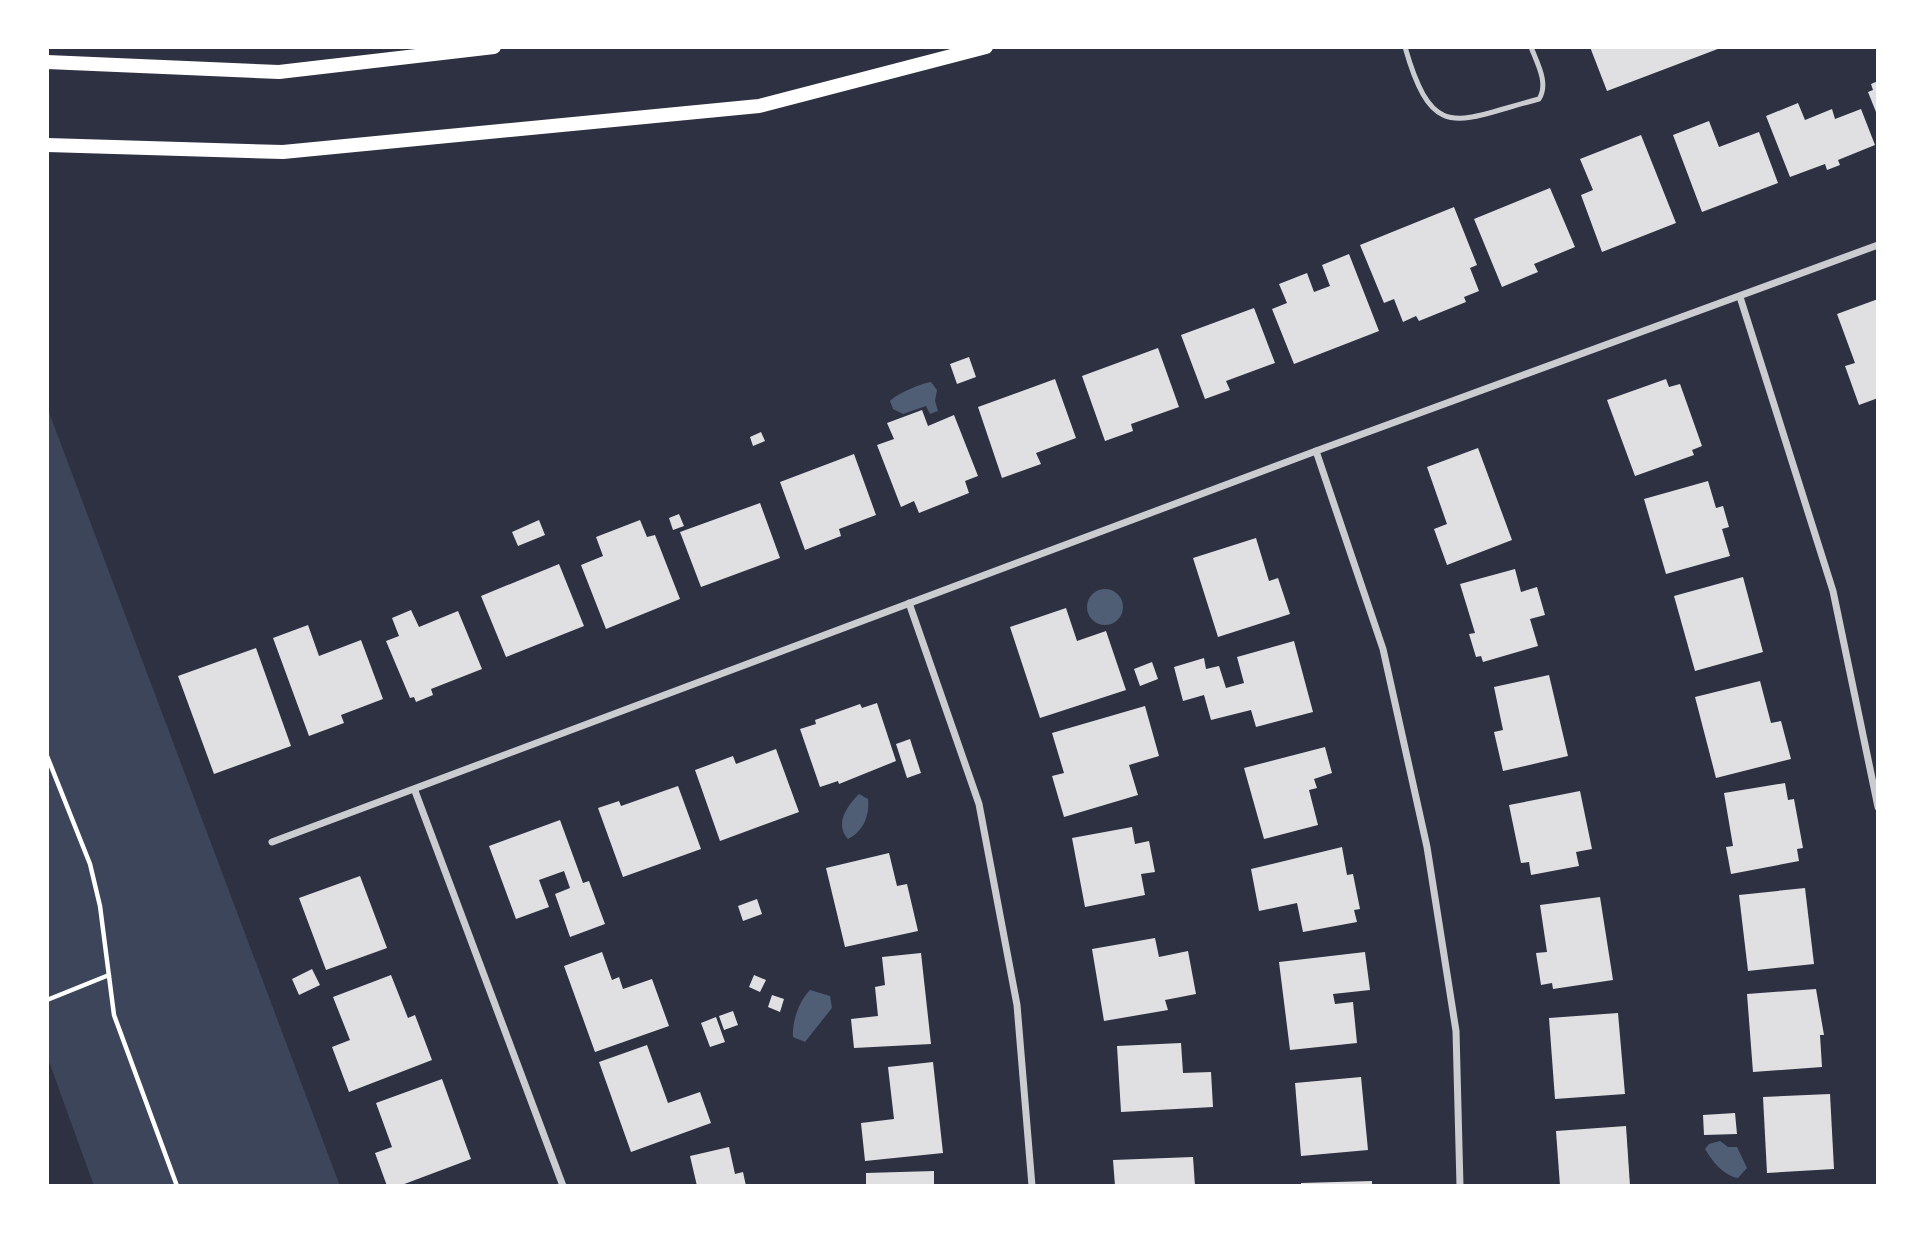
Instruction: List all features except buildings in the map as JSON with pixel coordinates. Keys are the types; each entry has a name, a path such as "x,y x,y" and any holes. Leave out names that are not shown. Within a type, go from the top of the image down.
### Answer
{"main road":[{"path":"47,62 279,72 494,47"},
{"path":"47,145 283,152 759,106 986,47"}],"street":[{"path":"272,842 1316,451 1878,246"},
{"path":"1740,297 1833,591 1878,807"},
{"path":"1316,451 1383,649 1427,847 1457,1031 1461,1186"},
{"path":"909,603 979,804 1017,1005 1032,1186"},
{"path":"415,790 563,1186"}],"lane":[{"path":"1405,47 1422,98 1441,115 1461,119 1539,99 1544,92 1543,80 1531,47"}],"path":[{"path":"47,756 90,864 100,906 114,1015 177,1186"},
{"path":"47,1000 109,975"}],"shaded area":[{"path":"931,382 937,390 935,401 938,411 930,414 926,406 903,414 893,409 890,401 893,398"},
{"path":"47,407 340,1186 94,1186 47,1056"},
{"path":"1105,589 1118,594 1123,607 1118,620 1105,625 1092,620 1087,607 1092,594"},
{"path":"859,794 868,799 867,817 858,832 848,839 842,821 850,804"},
{"path":"810,990 830,996 832,1008 805,1042 793,1037 793,1031 800,1005"},
{"path":"1720,1141 1728,1147 1737,1147 1747,1168 1738,1178 1723,1171 1705,1149 1709,1144"}]}
